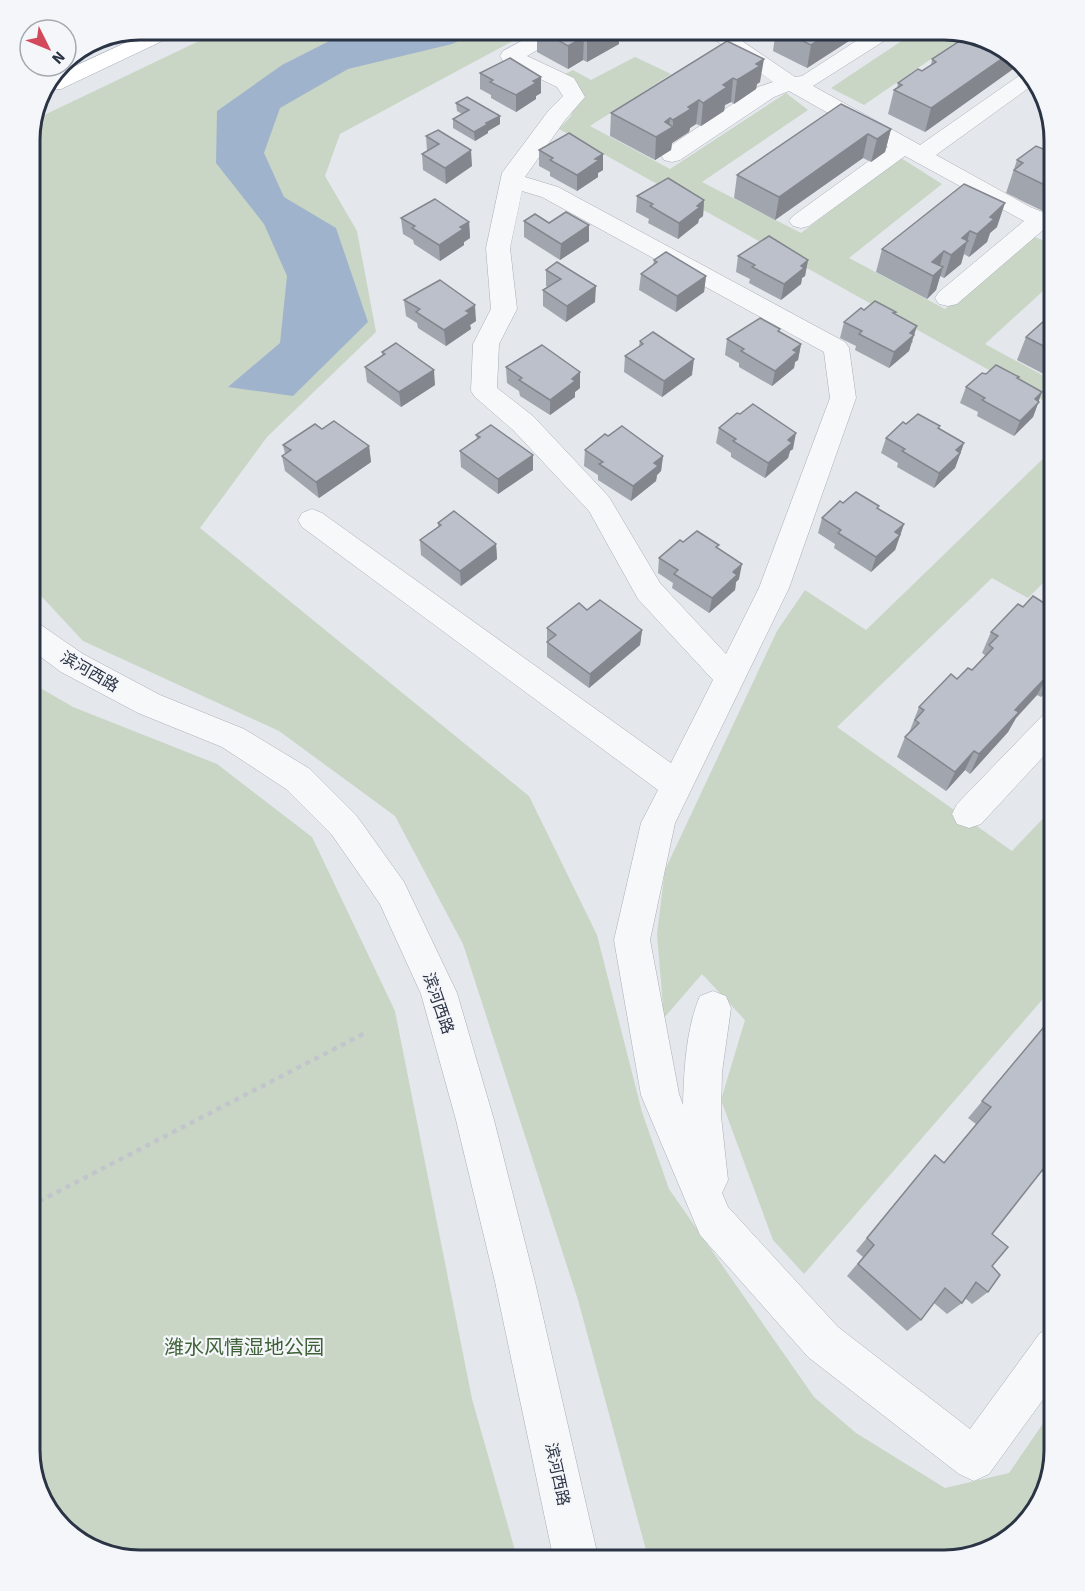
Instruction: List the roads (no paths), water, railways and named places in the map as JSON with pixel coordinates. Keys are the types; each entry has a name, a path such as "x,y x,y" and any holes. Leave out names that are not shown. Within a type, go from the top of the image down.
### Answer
{"main road":[{"path":"61,80 148,40"}],"street":[{"path":"539,40 511,56 566,84 574,97 556,115 514,173 498,248 504,309 486,344 484,391 523,423 599,504 649,591 730,678"},
{"path":"727,41 771,72 912,151 1045,221"},
{"path":"672,155 766,92 792,83 808,81 871,41"},
{"path":"801,221 1024,81"},
{"path":"512,181 550,192 836,348 843,398 774,588 658,823 632,940 660,1095 714,1221 823,1342 974,1459 1045,1362"},
{"path":"948,298 1045,225"},
{"path":"312,520 677,786"},
{"name":"滨河西路","path":"41,640 82,668 149,704 233,738 298,779 344,825 392,893 439,993 476,1120 515,1282 575,1550"},
{"path":"969,814 1045,734"},
{"path":"713,1008 706,1040 701,1096 703,1147 714,1221"}],"water":[{"path":"331,40 460,40 348,69 280,108 264,153 284,197 336,228 368,322 293,396 228,387 280,343 287,276 264,224 216,163 217,111 282,65"}],"park label":[{"name":"潍水风情湿地公园","path":"244,1347"}]}
